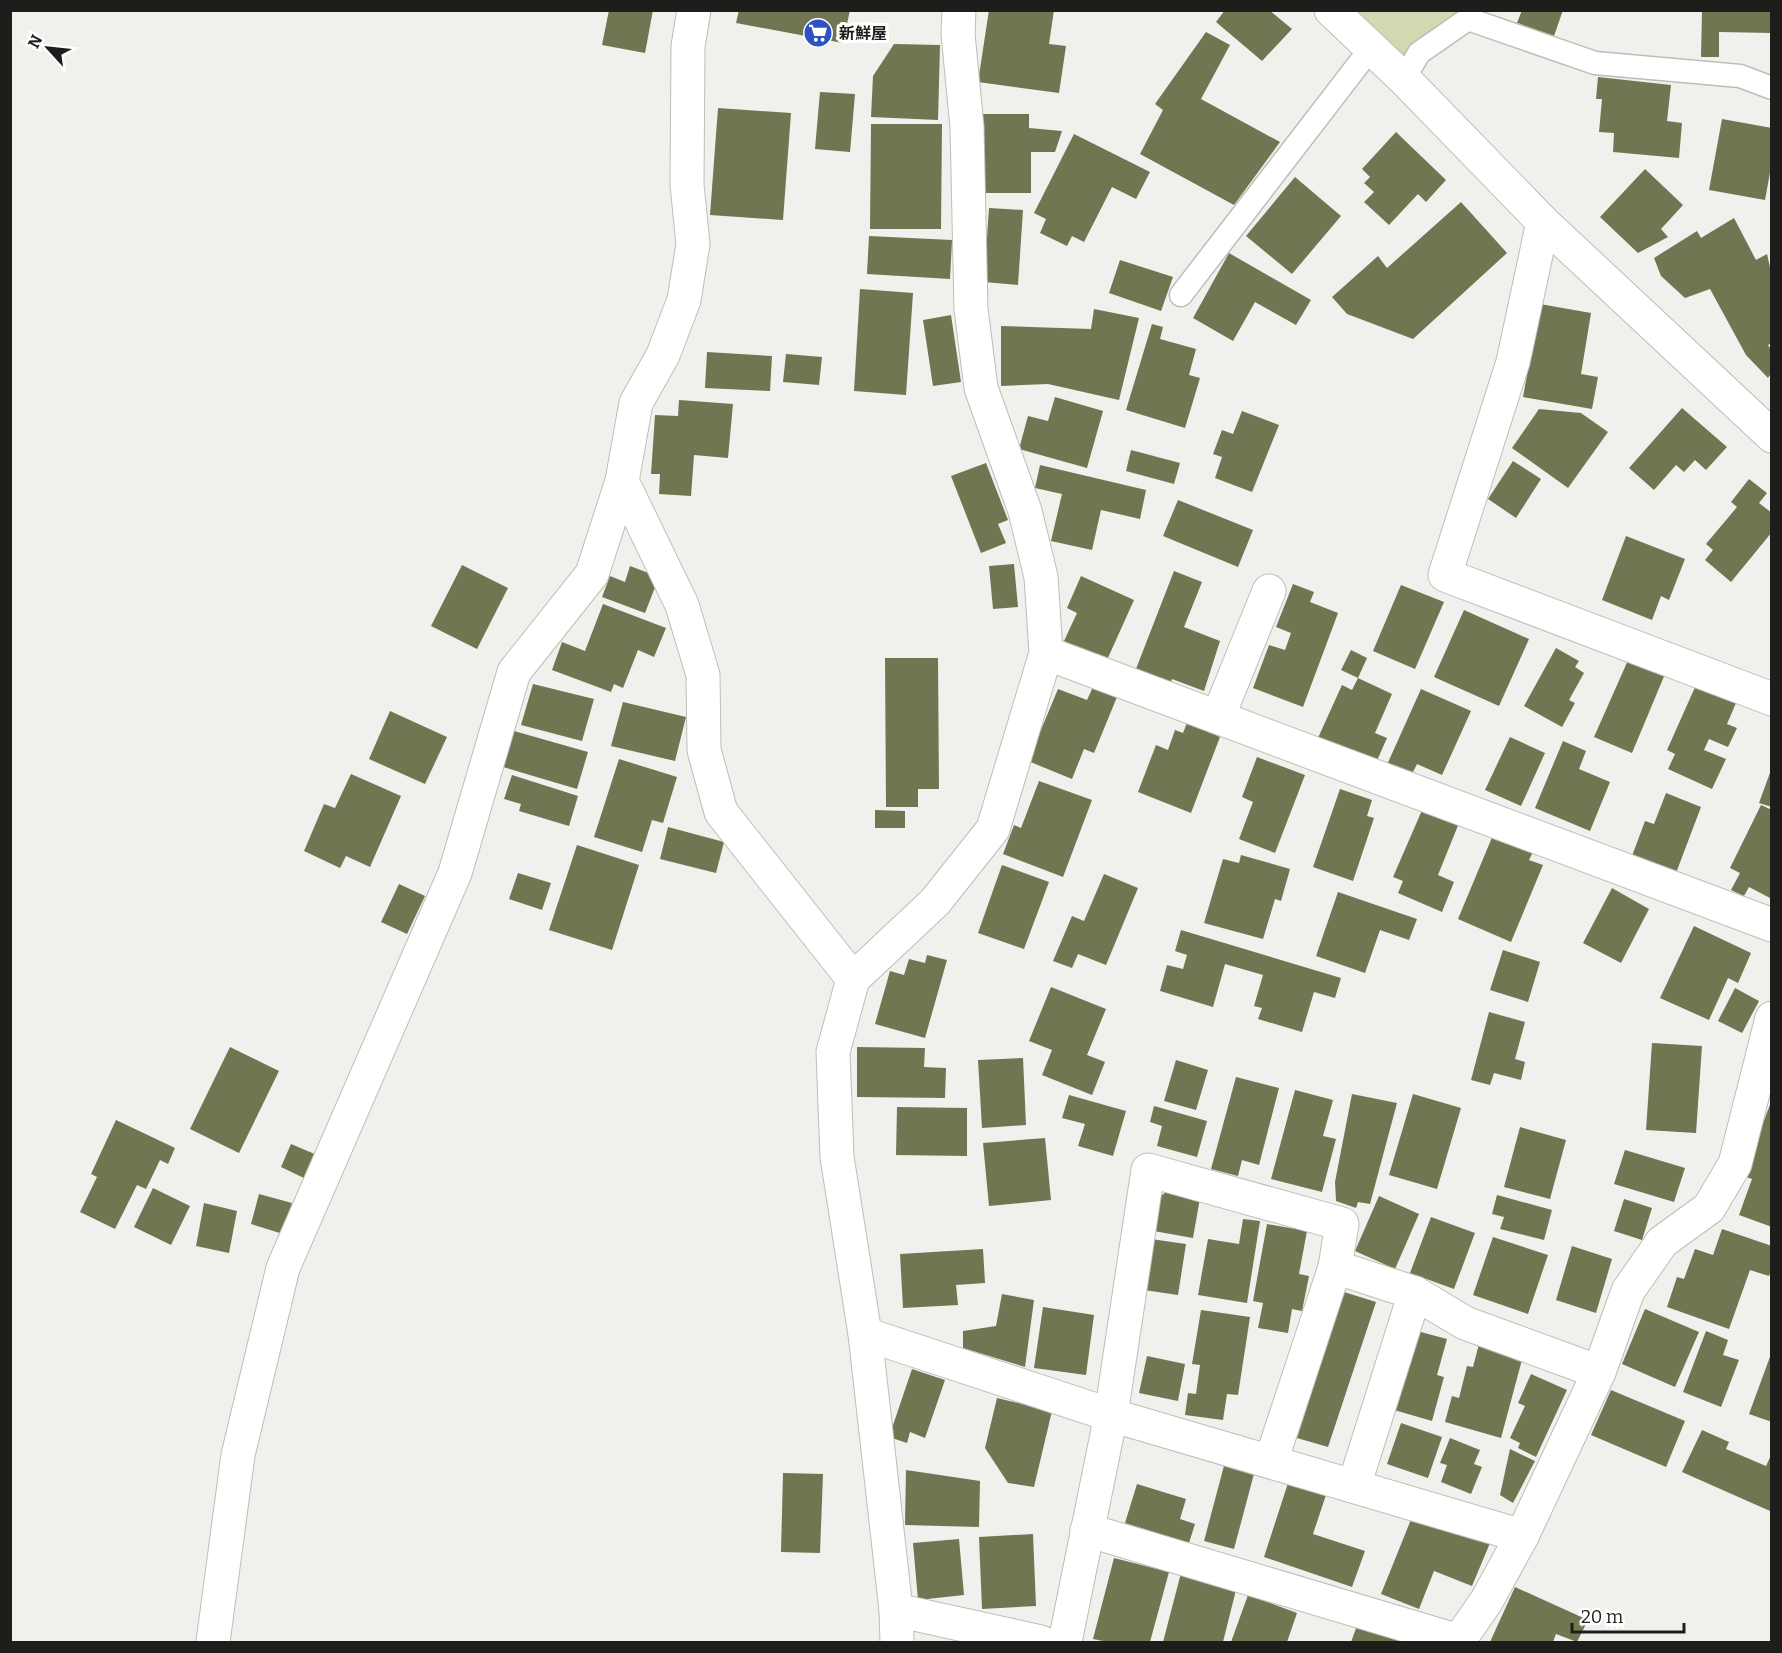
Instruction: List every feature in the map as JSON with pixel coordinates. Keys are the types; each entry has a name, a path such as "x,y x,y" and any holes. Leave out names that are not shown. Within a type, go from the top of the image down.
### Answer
{"street":[{"path":"213,1642 238,1455 283,1268 455,873 514,672 591,574 622,481 636,403 663,355 684,300 693,244 687,173 688,46 694,10"},
{"path":"897,1642 896,1610 865,1334 837,1158 833,1052 853,979 935,902 993,829 1046,653 1041,577 1025,511 981,388 971,309 968,127 958,34 959,10"},
{"path":"1331,10 1404,79 1543,222 1772,436"},
{"path":"1543,222 1513,362 1445,575 1772,699"},
{"path":"622,481 682,605 703,675 704,750 721,812 853,979"},
{"path":"1218,717 1269,591"},
{"path":"1046,653 1772,925"},
{"path":"1087,1530 1458,1642 1487,1600 1522,1536 1599,1372 1628,1291 1662,1242 1709,1208 1735,1164 1770,1030"},
{"path":"1065,1642 1111,1415 1148,1170 1342,1224 1335,1267 1271,1461"},
{"path":"1335,1267 1415,1293 1465,1323 1599,1372"},
{"path":"1354,1486 1415,1293"},
{"path":"865,1334 1111,1415 1522,1536"},
{"path":"896,1610 1041,1642"}],"lane":[{"path":"1404,79 1419,53 1470,15 1595,63 1740,76 1772,88"},
{"path":"1181,295 1371,48"}],"green space":[{"path":"1331,11 1471,11 1404,79"}],"building":[{"path":"609,10 653,10 645,53 602,45"},
{"name":"新鮮屋","path":"739,10 850,10 843,43 736,23"},
{"path":"989,10 1054,10 1049,44 1066,46 1059,93 978,82"},
{"path":"1225,10 1269,10 1292,29 1262,61 1216,22"},
{"path":"1522,10 1563,10 1554,36 1517,23"},
{"path":"1702,10 1772,10 1772,33 1719,32 1719,57 1701,57"},
{"path":"1206,32 1230,45 1201,99 1280,142 1234,205 1140,154 1163,110 1155,104"},
{"path":"894,44 940,45 938,120 871,117 873,76"},
{"path":"1598,77 1671,85 1667,121 1682,123 1679,158 1613,152 1614,133 1599,132 1602,99 1596,99"},
{"path":"820,92 855,94 850,152 815,149"},
{"path":"718,108 791,113 783,220 710,215"},
{"path":"982,114 1029,114 1029,128 1062,131 1055,152 1031,152 1031,193 982,193"},
{"path":"1722,119 1772,128 1772,162 1765,200 1709,190"},
{"path":"871,124 942,124 941,229 870,229"},
{"path":"1396,132 1446,180 1426,202 1418,194 1389,225 1364,202 1374,192 1364,183 1370,177 1362,169"},
{"path":"1074,134 1150,172 1136,199 1112,187 1084,242 1072,236 1067,246 1040,233 1046,219 1034,213"},
{"path":"1645,169 1683,205 1661,229 1668,237 1638,253 1600,217"},
{"path":"1295,177 1341,216 1292,274 1246,236"},
{"path":"1461,202 1507,253 1413,339 1347,314 1332,297 1378,256 1387,268"},
{"path":"989,208 1023,210 1018,285 984,282"},
{"path":"1734,218 1756,260 1767,254 1772,276 1772,343 1768,345 1772,351 1772,372 1768,378 1746,355 1710,289 1685,298 1661,276 1654,258 1697,231 1701,238"},
{"path":"869,236 952,240 950,279 867,274"},
{"path":"1229,253 1311,300 1296,325 1255,302 1233,341 1193,318"},
{"path":"1120,260 1173,277 1161,311 1109,293"},
{"path":"860,289 913,293 906,395 854,391"},
{"path":"1540,304 1591,313 1581,374 1598,377 1592,409 1523,397"},
{"path":"1094,309 1139,318 1119,400 1048,384 1001,386 1001,326 1091,329"},
{"path":"951,315 961,382 933,386 923,320"},
{"path":"1152,324 1163,327 1160,339 1196,349 1189,375 1200,378 1185,428 1126,410"},
{"path":"707,352 772,356 770,391 705,388"},
{"path":"786,354 822,357 819,385 783,382"},
{"path":"1055,397 1103,411 1087,468 1019,449 1028,416 1048,421"},
{"path":"679,400 733,404 728,458 694,455 691,496 659,494 660,474 651,474 655,415 678,416"},
{"path":"1682,408 1727,447 1706,470 1695,460 1684,472 1676,465 1654,490 1629,468"},
{"path":"1539,409 1581,413 1608,432 1568,488 1512,448"},
{"path":"1242,411 1279,425 1252,492 1215,478 1222,457 1213,454 1222,430 1233,434"},
{"path":"1131,450 1180,463 1174,484 1126,471"},
{"path":"1513,461 1541,479 1516,518 1488,499"},
{"path":"986,463 1008,520 998,524 1006,543 981,553 951,476"},
{"path":"1040,465 1146,490 1140,519 1101,510 1092,550 1051,541 1062,494 1035,488"},
{"path":"1749,479 1767,493 1759,503 1772,513 1772,532 1731,582 1705,560 1713,550 1706,544 1737,507 1731,502"},
{"path":"1178,500 1253,530 1238,567 1163,536"},
{"path":"1626,536 1685,559 1669,600 1661,596 1652,620 1602,600"},
{"path":"1014,564 1018,607 993,609 989,566"},
{"path":"462,565 508,588 477,649 431,626"},
{"path":"630,566 659,577 645,613 602,597 610,576 625,582"},
{"path":"1174,571 1202,582 1184,627 1220,641 1204,691 1172,679 1169,687 1134,674"},
{"path":"1081,576 1134,600 1107,660 1064,641 1077,613 1067,608"},
{"path":"1293,584 1314,592 1310,602 1338,613 1303,707 1253,688 1269,645 1285,650 1291,633 1276,627"},
{"path":"1401,585 1444,602 1415,669 1373,651"},
{"path":"603,604 666,628 654,657 638,650 623,688 614,684 611,692 552,670 562,642 585,651"},
{"path":"1464,610 1529,639 1499,706 1434,677"},
{"path":"1556,648 1579,661 1575,667 1584,673 1569,700 1575,703 1562,727 1524,706"},
{"path":"1351,650 1367,658 1358,678 1341,670"},
{"path":"885,658 938,658 939,789 918,789 918,807 886,807"},
{"path":"1629,658 1665,674 1632,753 1594,737"},
{"path":"1358,678 1392,694 1375,733 1387,738 1375,765 1317,740 1342,685 1352,690"},
{"path":"533,684 594,699 582,741 521,725"},
{"path":"1696,685 1736,703 1727,724 1737,728 1728,747 1709,739 1704,750 1726,759 1712,789 1668,769 1675,754 1667,750"},
{"path":"1093,687 1117,697 1094,753 1084,749 1072,779 1028,761 1058,689 1087,700"},
{"path":"1421,689 1471,711 1442,775 1417,764 1410,778 1386,767"},
{"path":"623,702 686,717 675,761 611,746"},
{"path":"390,711 447,737 425,784 369,759"},
{"path":"1187,723 1220,737 1191,813 1138,792 1156,745 1168,750 1175,730 1183,733"},
{"path":"514,731 588,752 577,789 503,767"},
{"path":"1510,737 1545,753 1521,806 1485,790"},
{"path":"1563,741 1586,751 1579,769 1610,782 1590,831 1535,808"},
{"path":"1257,757 1305,775 1275,853 1239,839 1253,802 1242,797"},
{"path":"619,759 677,777 663,823 652,820 642,852 594,837"},
{"path":"1772,770 1772,807 1759,803"},
{"path":"351,774 401,796 370,867 346,856 340,868 304,851 324,804 335,808"},
{"path":"512,775 578,796 569,826 519,811 521,804 504,799"},
{"path":"1039,781 1092,800 1063,877 1003,854 1014,825 1021,828"},
{"path":"1340,789 1372,800 1367,816 1374,818 1353,881 1313,867"},
{"path":"1666,793 1701,807 1676,873 1632,856 1645,821 1654,824"},
{"path":"1761,805 1772,810 1772,894 1770,898 1749,887 1744,896 1731,890 1740,873 1730,868"},
{"path":"1423,808 1459,823 1438,875 1454,882 1442,912 1398,893 1403,881 1393,877"},
{"path":"875,810 905,811 905,828 875,828"},
{"path":"668,827 724,842 716,873 660,859"},
{"path":"1493,835 1533,852 1529,860 1543,865 1511,942 1458,919"},
{"path":"577,845 639,865 612,950 549,930"},
{"path":"1241,855 1290,869 1281,901 1275,899 1263,939 1204,923 1223,859 1239,863"},
{"path":"1002,865 1049,882 1024,949 978,933"},
{"path":"518,873 551,883 542,910 509,899"},
{"path":"1104,874 1138,888 1106,965 1078,954 1072,968 1053,961 1072,916 1084,921"},
{"path":"399,884 425,896 407,934 381,922"},
{"path":"1612,888 1649,909 1621,963 1583,943"},
{"path":"1338,892 1417,919 1409,940 1380,930 1365,973 1316,956"},
{"path":"1694,926 1751,953 1738,983 1728,978 1709,1020 1660,998"},
{"path":"1181,930 1341,978 1335,998 1314,992 1302,1032 1258,1019 1262,1008 1254,1006 1263,975 1225,964 1213,1007 1160,991 1167,965 1183,969 1187,955 1175,951"},
{"path":"1503,950 1540,962 1528,1002 1490,990"},
{"path":"927,955 947,960 925,1038 875,1024 890,971 904,975 909,959 925,963"},
{"path":"1051,987 1106,1009 1087,1055 1105,1062 1092,1095 1042,1075 1052,1050 1029,1041"},
{"path":"1735,988 1759,1001 1742,1033 1718,1021"},
{"path":"1489,1012 1525,1022 1515,1059 1525,1062 1521,1080 1494,1073 1490,1085 1471,1080"},
{"path":"1652,1043 1702,1046 1696,1133 1646,1130"},
{"path":"230,1047 279,1071 239,1153 190,1129"},
{"path":"857,1047 925,1048 924,1067 946,1068 945,1098 857,1097"},
{"path":"1023,1058 1026,1125 982,1128 978,1060"},
{"path":"1176,1060 1208,1070 1196,1110 1164,1101"},
{"path":"1236,1077 1279,1088 1259,1165 1242,1160 1238,1176 1211,1169"},
{"path":"1295,1090 1333,1100 1323,1136 1336,1139 1322,1192 1271,1179"},
{"path":"1352,1094 1397,1103 1370,1204 1358,1202 1356,1208 1336,1201 1335,1182"},
{"path":"1413,1094 1461,1108 1437,1189 1389,1175"},
{"path":"1069,1095 1126,1111 1113,1156 1078,1146 1085,1124 1062,1118"},
{"path":"1771,1102 1772,1227 1739,1215 1752,1179 1743,1176"},
{"path":"1154,1106 1207,1121 1197,1157 1157,1146 1162,1126 1150,1122"},
{"path":"897,1107 967,1108 967,1156 896,1155"},
{"path":"116,1120 175,1148 168,1164 160,1160 146,1189 137,1185 115,1229 80,1212 97,1177 91,1174"},
{"path":"1520,1127 1566,1140 1550,1199 1504,1187"},
{"path":"1045,1138 1051,1200 989,1206 983,1143"},
{"path":"291,1144 317,1155 306,1179 281,1167"},
{"path":"1625,1150 1685,1168 1674,1202 1614,1184"},
{"path":"153,1188 190,1206 171,1245 134,1227"},
{"path":"1166,1192 1200,1198 1193,1238 1148,1230 1152,1203"},
{"path":"259,1194 292,1203 283,1234 251,1224"},
{"path":"1497,1195 1552,1210 1544,1240 1500,1229 1504,1217 1492,1214"},
{"path":"1379,1196 1419,1214 1395,1269 1355,1251"},
{"path":"1624,1199 1652,1208 1642,1240 1614,1231"},
{"path":"204,1203 237,1211 229,1253 196,1246"},
{"path":"1431,1217 1475,1233 1454,1289 1410,1273"},
{"path":"1243,1219 1260,1221 1247,1303 1198,1295 1208,1239 1239,1244"},
{"path":"1267,1224 1307,1231 1299,1274 1309,1276 1302,1311 1292,1309 1288,1333 1258,1328 1263,1303 1253,1301"},
{"path":"1722,1229 1772,1246 1772,1269 1769,1276 1750,1270 1729,1329 1667,1307 1677,1277 1684,1279 1695,1249 1713,1255"},
{"path":"1493,1237 1548,1255 1528,1314 1473,1295"},
{"path":"1151,1239 1186,1244 1178,1295 1144,1290"},
{"path":"1572,1246 1612,1259 1596,1313 1556,1300"},
{"path":"983,1249 985,1283 956,1285 958,1305 903,1308 900,1254"},
{"path":"1344,1292 1376,1302 1328,1447 1297,1438"},
{"path":"1002,1294 1034,1300 1025,1367 963,1348 963,1331 996,1326"},
{"path":"1043,1307 1094,1315 1086,1375 1034,1368"},
{"path":"1645,1309 1699,1332 1675,1387 1622,1364"},
{"path":"1201,1310 1250,1317 1238,1395 1227,1394 1223,1420 1185,1415 1188,1393 1196,1394 1200,1365 1192,1364"},
{"path":"1417,1331 1447,1339 1437,1375 1444,1377 1432,1421 1394,1410"},
{"path":"1706,1331 1728,1340 1723,1355 1739,1360 1721,1407 1683,1392"},
{"path":"1479,1344 1523,1356 1501,1438 1445,1422 1452,1396 1459,1398 1467,1366 1473,1367"},
{"path":"1772,1354 1772,1422 1749,1414"},
{"path":"1147,1356 1185,1364 1178,1401 1139,1393"},
{"path":"912,1369 945,1380 925,1438 910,1432 907,1443 889,1437"},
{"path":"1531,1374 1567,1390 1536,1457 1518,1448 1520,1443 1510,1438 1525,1406 1518,1403"},
{"path":"1611,1390 1685,1421 1666,1467 1591,1435"},
{"path":"997,1398 1052,1411 1034,1487 1008,1483 985,1448"},
{"path":"1401,1423 1442,1437 1428,1478 1387,1464"},
{"path":"1702,1430 1729,1442 1726,1449 1766,1466 1772,1453 1770,1511 1682,1472"},
{"path":"1450,1438 1480,1450 1474,1464 1482,1467 1471,1494 1441,1482 1447,1465 1440,1463"},
{"path":"1510,1449 1535,1461 1513,1503 1500,1495"},
{"path":"1225,1462 1255,1470 1234,1549 1204,1541"},
{"path":"906,1470 980,1481 979,1527 905,1525"},
{"path":"783,1473 823,1474 820,1553 781,1552"},
{"path":"1289,1480 1327,1492 1313,1534 1365,1551 1352,1587 1264,1557"},
{"path":"1137,1484 1186,1499 1180,1519 1195,1524 1189,1543 1125,1523"},
{"path":"1414,1512 1490,1543 1472,1586 1434,1571 1419,1609 1381,1594"},
{"path":"1033,1534 1036,1606 982,1609 979,1537"},
{"path":"959,1539 964,1595 918,1600 913,1543"},
{"path":"1114,1558 1169,1572 1150,1642 1108,1642 1093,1639"},
{"path":"1181,1573 1237,1586 1223,1642 1163,1642"},
{"path":"1515,1587 1588,1620 1577,1642 1556,1634 1553,1642 1490,1642"},
{"path":"1248,1595 1297,1613 1287,1642 1231,1642"},
{"path":"1358,1623 1409,1642 1351,1642"}],"place":[{"name":"新鮮屋","path":"818,33"}]}
